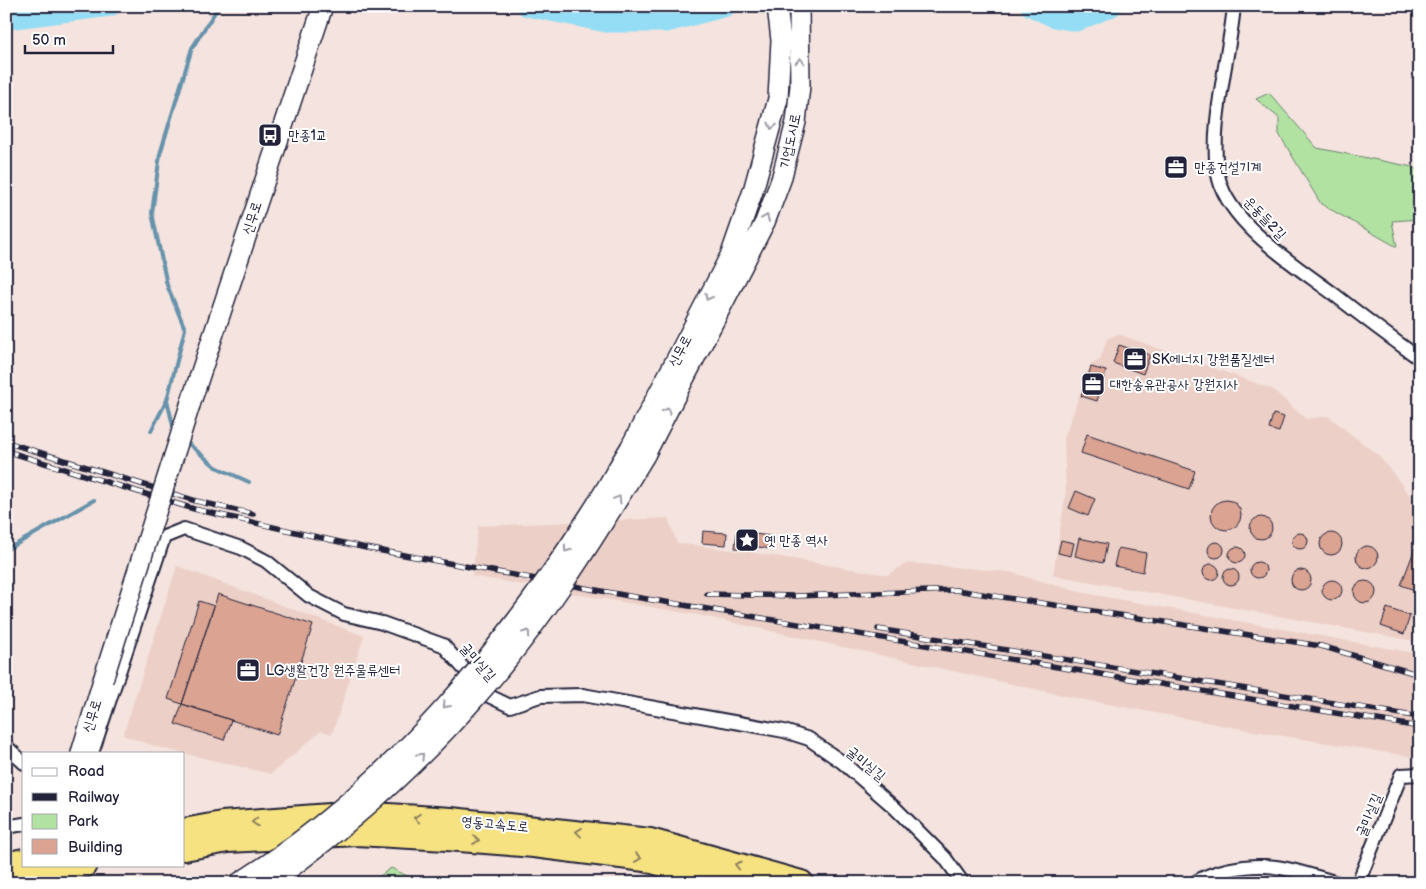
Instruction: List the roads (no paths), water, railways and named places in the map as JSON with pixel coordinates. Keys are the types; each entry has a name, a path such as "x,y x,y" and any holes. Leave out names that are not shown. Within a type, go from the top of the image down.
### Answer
{"highway":[{"name":"영동고속도로","path":"185,831 222,824 356,814 460,821 650,841 802,883"},
{"name":"영동고속도로","path":"185,848 228,840 357,833 447,838 534,845 645,859 731,883"},
{"path":"6,865 22,861"},
{"path":"6,883 76,867"}],"main road":[{"name":"신무로","path":"81,752 190,404 323,6"},
{"name":"기업도시로","path":"738,258 778,99 781,40 776,7"},
{"name":"기업도시로","path":"738,258 768,215 790,149 800,86 800,8"},
{"name":"신무로","path":"270,875 323,844 416,761 476,697 522,640 599,531 637,451 738,258"},
{"path":"238,883 270,875"}],"street":[{"name":"운동들2길","path":"1234,6 1217,127 1218,179 1224,194 1236,213 1270,247 1419,360"},
{"name":"굴미실길","path":"92,752 164,537 184,529 241,548 266,560 309,596 344,614 382,623 443,645 488,695 510,706 540,696 583,696 784,731 809,739 842,762 895,808 945,858 963,883"},
{"path":"6,746 22,761"},
{"name":"굴미실길","path":"1358,883 1401,775 1420,774"},
{"path":"6,827 22,824"},
{"path":"1194,883 1204,877 1230,870 1266,866 1338,883"}],"waterway":[{"path":"6,19 110,6"},
{"path":"174,430 167,400 185,329 167,285 152,213 160,154 192,48 219,6"},
{"path":"527,6 606,22 666,22 726,6"},
{"path":"1031,6 1054,17 1076,21 1112,6"},
{"path":"151,431 167,400"},
{"path":"184,440 216,467 249,482"},
{"path":"6,550 94,500"}],"railway":[{"path":"6,442 196,501 253,514"},
{"path":"6,451 194,509 366,548 629,596 1420,727"},
{"path":"707,594 796,596 956,590 1321,646 1420,675"},
{"path":"878,629 1420,717"}],"place":[{"name":"만종1교","path":"270,135"},
{"name":"만종건설기계","path":"1176,167"},
{"name":"SK에너지 강원품질센터","path":"1135,359"},
{"name":"대한송유관공사 강원지사","path":"1093,384"},
{"name":"옛 만종 역사","path":"747,540"},
{"name":"LG생활건강 원주물류센터","path":"248,670"}]}
